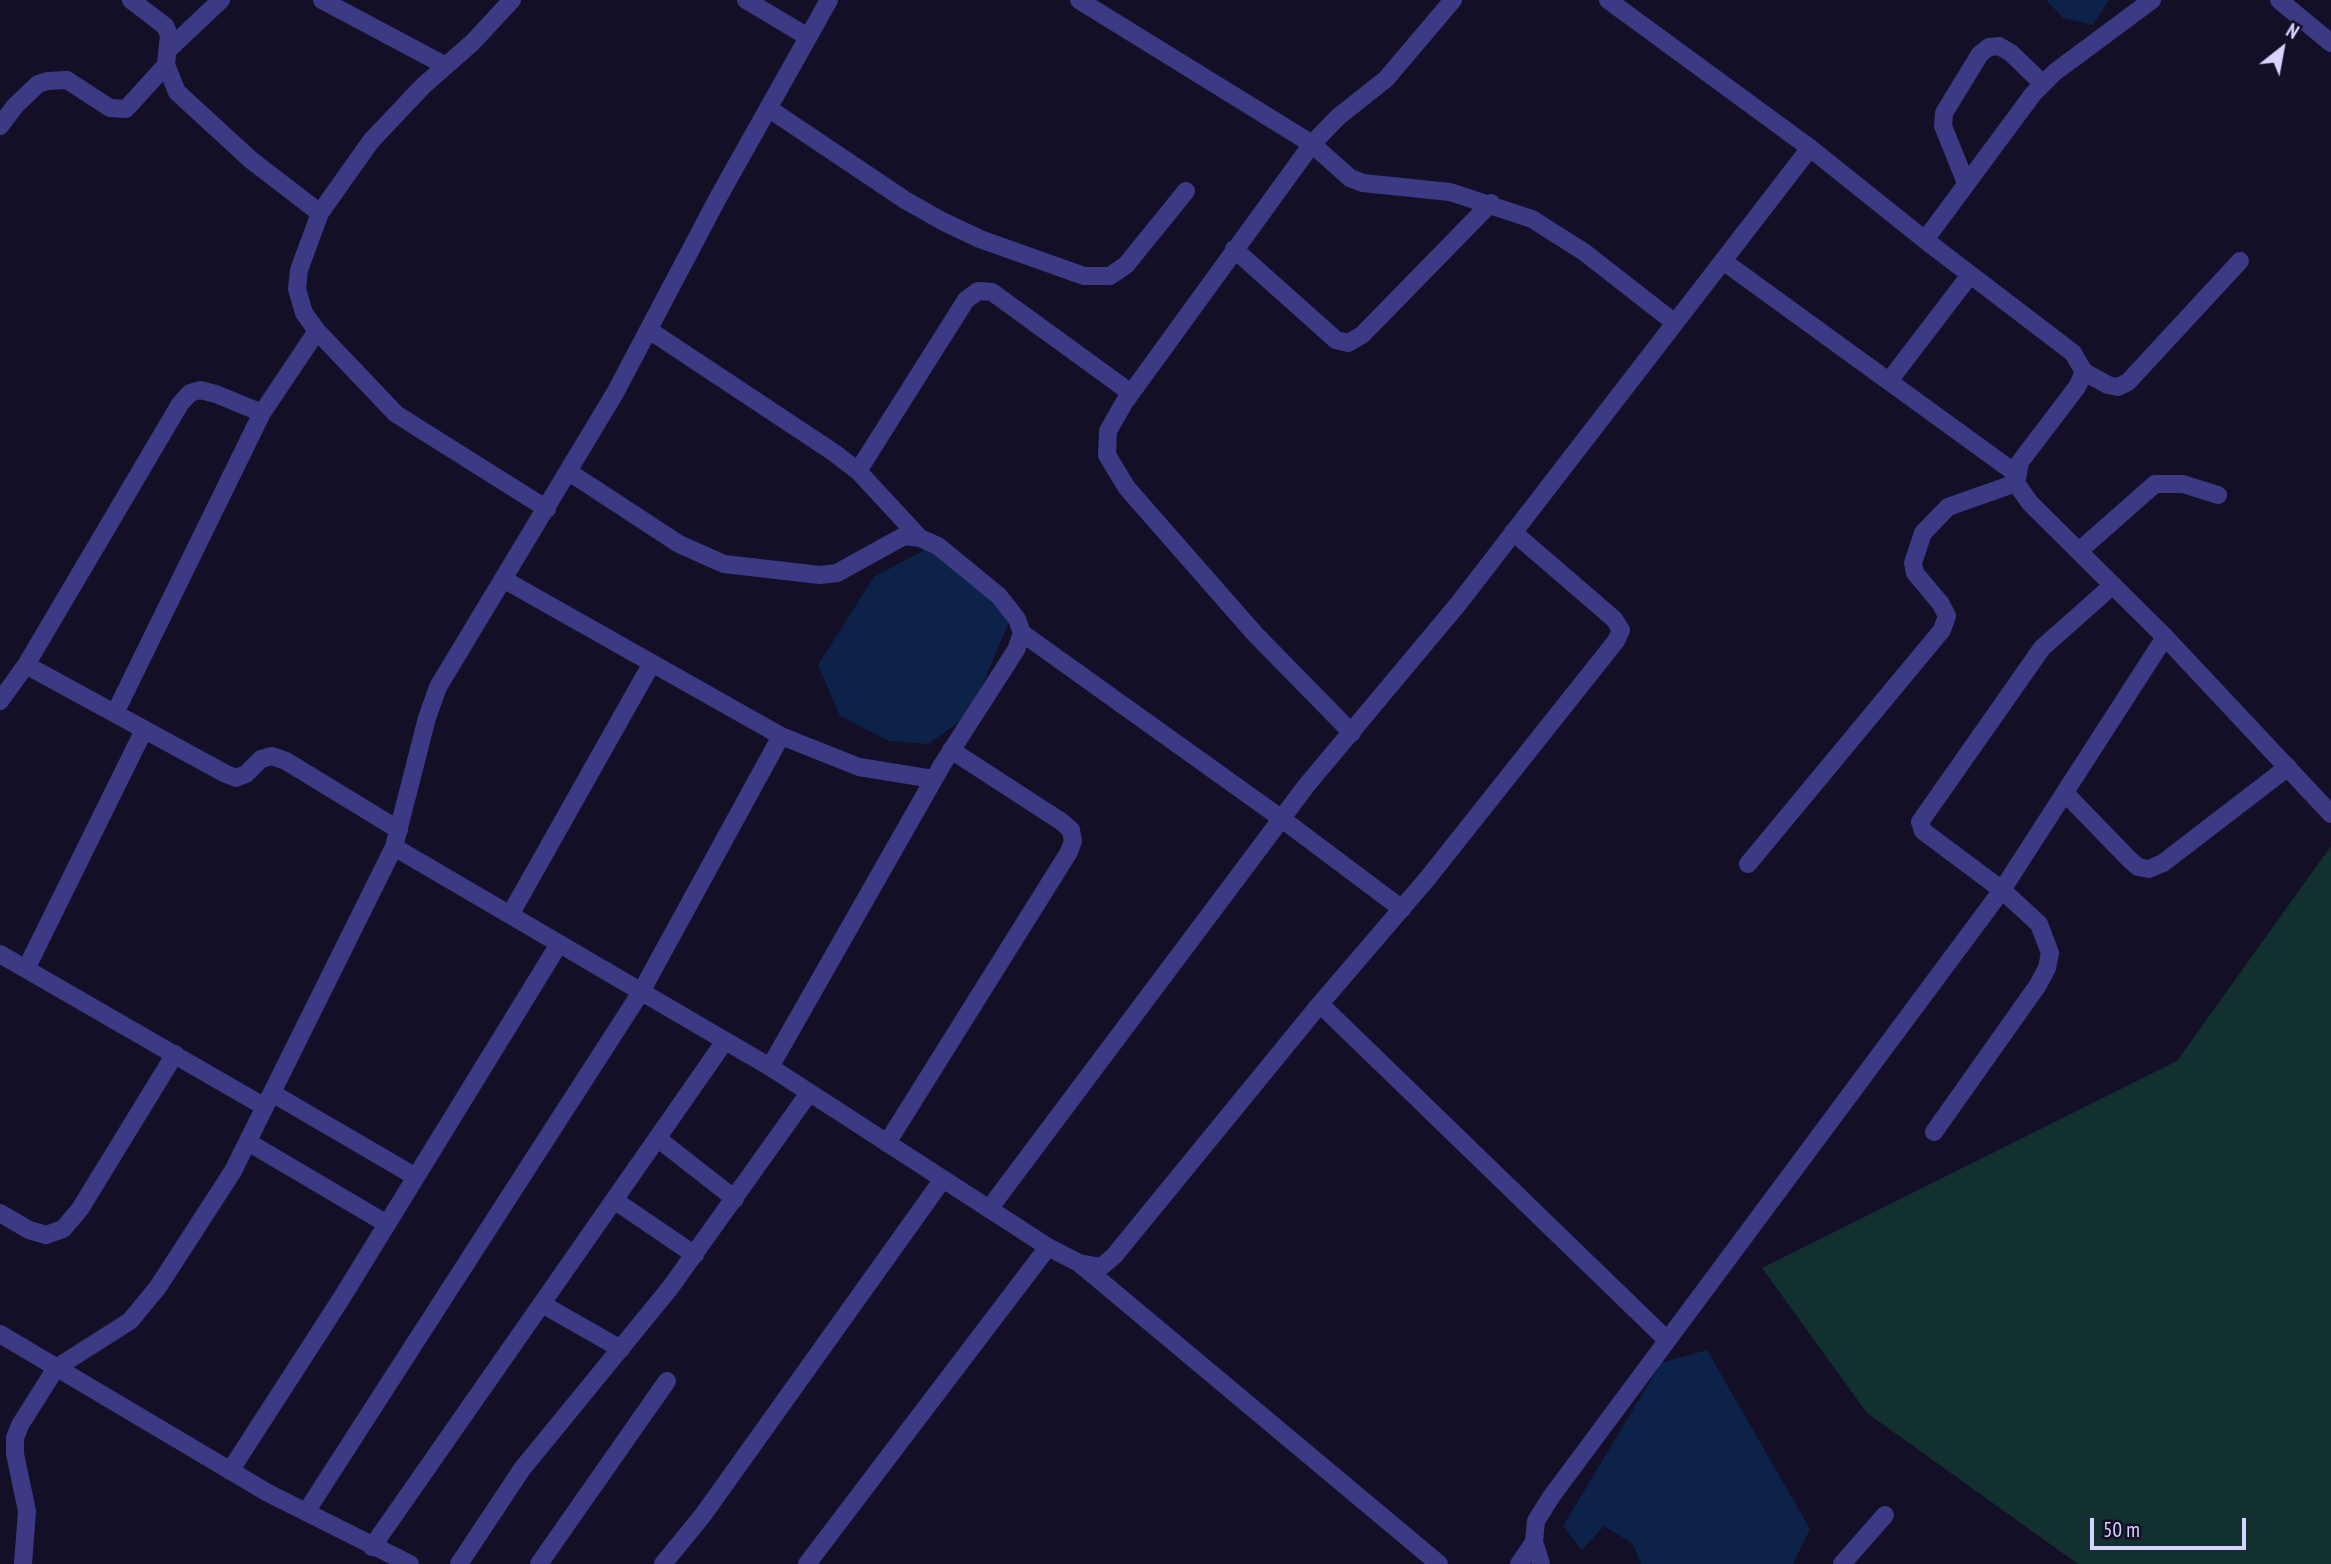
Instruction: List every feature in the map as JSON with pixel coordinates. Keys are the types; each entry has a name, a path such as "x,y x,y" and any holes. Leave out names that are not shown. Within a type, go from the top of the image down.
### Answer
{"street":[{"path":"131,0 165,26 167,57 177,92 195,112 251,160 320,213"},
{"path":"0,126 15,106 38,84 47,81 67,80 110,108 126,109 167,57 221,0"},
{"path":"322,0 446,66"},
{"path":"512,0 473,42 371,141 320,213 299,270 297,289 304,313 317,331 396,414 547,509"},
{"path":"746,0 808,37"},
{"path":"23,1564 27,1511 15,1438 56,1368 130,1321 177,1258 233,1171 397,839 426,718 438,687 569,472 828,0"},
{"path":"1079,0 1311,144 1350,178 1363,183 1450,192 1491,203 1554,231 1675,323"},
{"path":"1352,733 1255,634 1127,488 1107,455 1108,431 1131,393 1311,144 1338,117 1386,79 1453,0"},
{"path":"1609,0 1810,148 1924,240 2073,354 2084,372 2108,385 2118,387 2128,382 2240,261"},
{"path":"1924,240 2018,111 2043,84 2152,0"},
{"path":"2279,0 2331,43"},
{"path":"1966,183 1943,125 1944,113 1980,54 1989,47 1999,46 2011,53 2043,84"},
{"path":"768,108 905,200 942,221 980,239 1084,276 1110,276 1126,265 1186,191"},
{"path":"989,1209 1282,819 1513,532 1810,148"},
{"path":"1234,249 1336,340 1348,343 1362,335 1491,203"},
{"path":"1723,261 1889,381 2017,479 2030,503 2165,637 2331,814"},
{"path":"1889,381 1970,275"},
{"path":"858,471 966,300 978,291 992,292 1131,393"},
{"path":"649,330 858,471 920,538"},
{"path":"115,713 262,413 317,331"},
{"path":"2017,479 2020,462 2077,387 2084,372"},
{"path":"0,701 26,665 180,404 190,393 201,390 216,394 262,413"},
{"path":"569,472 679,544 703,557 724,564 820,575 837,573 904,536 920,538 938,546 999,596 1017,619 1022,633 1282,819 1402,909"},
{"path":"1748,864 1942,630 1947,616 1941,604 1915,573 1913,564 1923,533 1948,506 2017,479"},
{"path":"2079,551 2155,484 2183,484 2218,495"},
{"path":"1079,1264 1101,1267 1114,1256 1320,1004 1402,909 1559,713 1621,630 1614,619 1513,532"},
{"path":"503,579 781,736 859,767 933,779"},
{"path":"1934,1132 2047,968 2050,953 2039,924 2002,890 1923,831 1920,822 2042,648 2113,585"},
{"path":"770,1068 933,779 1016,650 1022,633"},
{"path":"1541,1564 1534,1542 1536,1521 1551,1497 2002,890 2165,637"},
{"path":"510,915 652,663"},
{"path":"26,665 236,778 246,774 261,759 272,756 286,761 510,915 770,1068 1048,1247 1079,1264 1439,1564"},
{"path":"26,969 144,730"},
{"path":"306,1513 641,992 781,736"},
{"path":"887,1143 1069,852 1073,841 1071,830 1062,822 951,750"},
{"path":"2065,793 2129,859 2138,867 2149,869 2163,863 2288,767"},
{"path":"230,1471 387,1224 559,944"},
{"path":"0,954 175,1054 416,1177"},
{"path":"1320,1004 1667,1340"},
{"path":"372,1547 724,1041"},
{"path":"0,1213 29,1230 46,1235 63,1229 80,1209 175,1054"},
{"path":"459,1564 522,1469 695,1255 809,1093"},
{"path":"657,1138 735,1199"},
{"path":"248,1142 387,1224"},
{"path":"663,1564 703,1515 943,1179"},
{"path":"614,1200 695,1255"},
{"path":"807,1564 1048,1247"},
{"path":"542,1304 621,1349"},
{"path":"0,1334 230,1471 306,1513 410,1564"},
{"path":"539,1564 667,1381"},
{"path":"1842,1564 1885,1515"},
{"path":"1519,1564 1534,1542"}],"green space":[{"path":"2331,846 2331,1564 2078,1564 1867,1413 1762,1268 2177,1061"}],"water":[{"path":"2046,0 2109,0 2093,25 2063,18"},
{"path":"930,547 1012,615 970,714 928,744 889,741 840,716 818,665 874,577"},
{"path":"1707,1350 1810,1529 1793,1564 1641,1564 1633,1544 1604,1526 1582,1550 1563,1526 1661,1363"}]}
